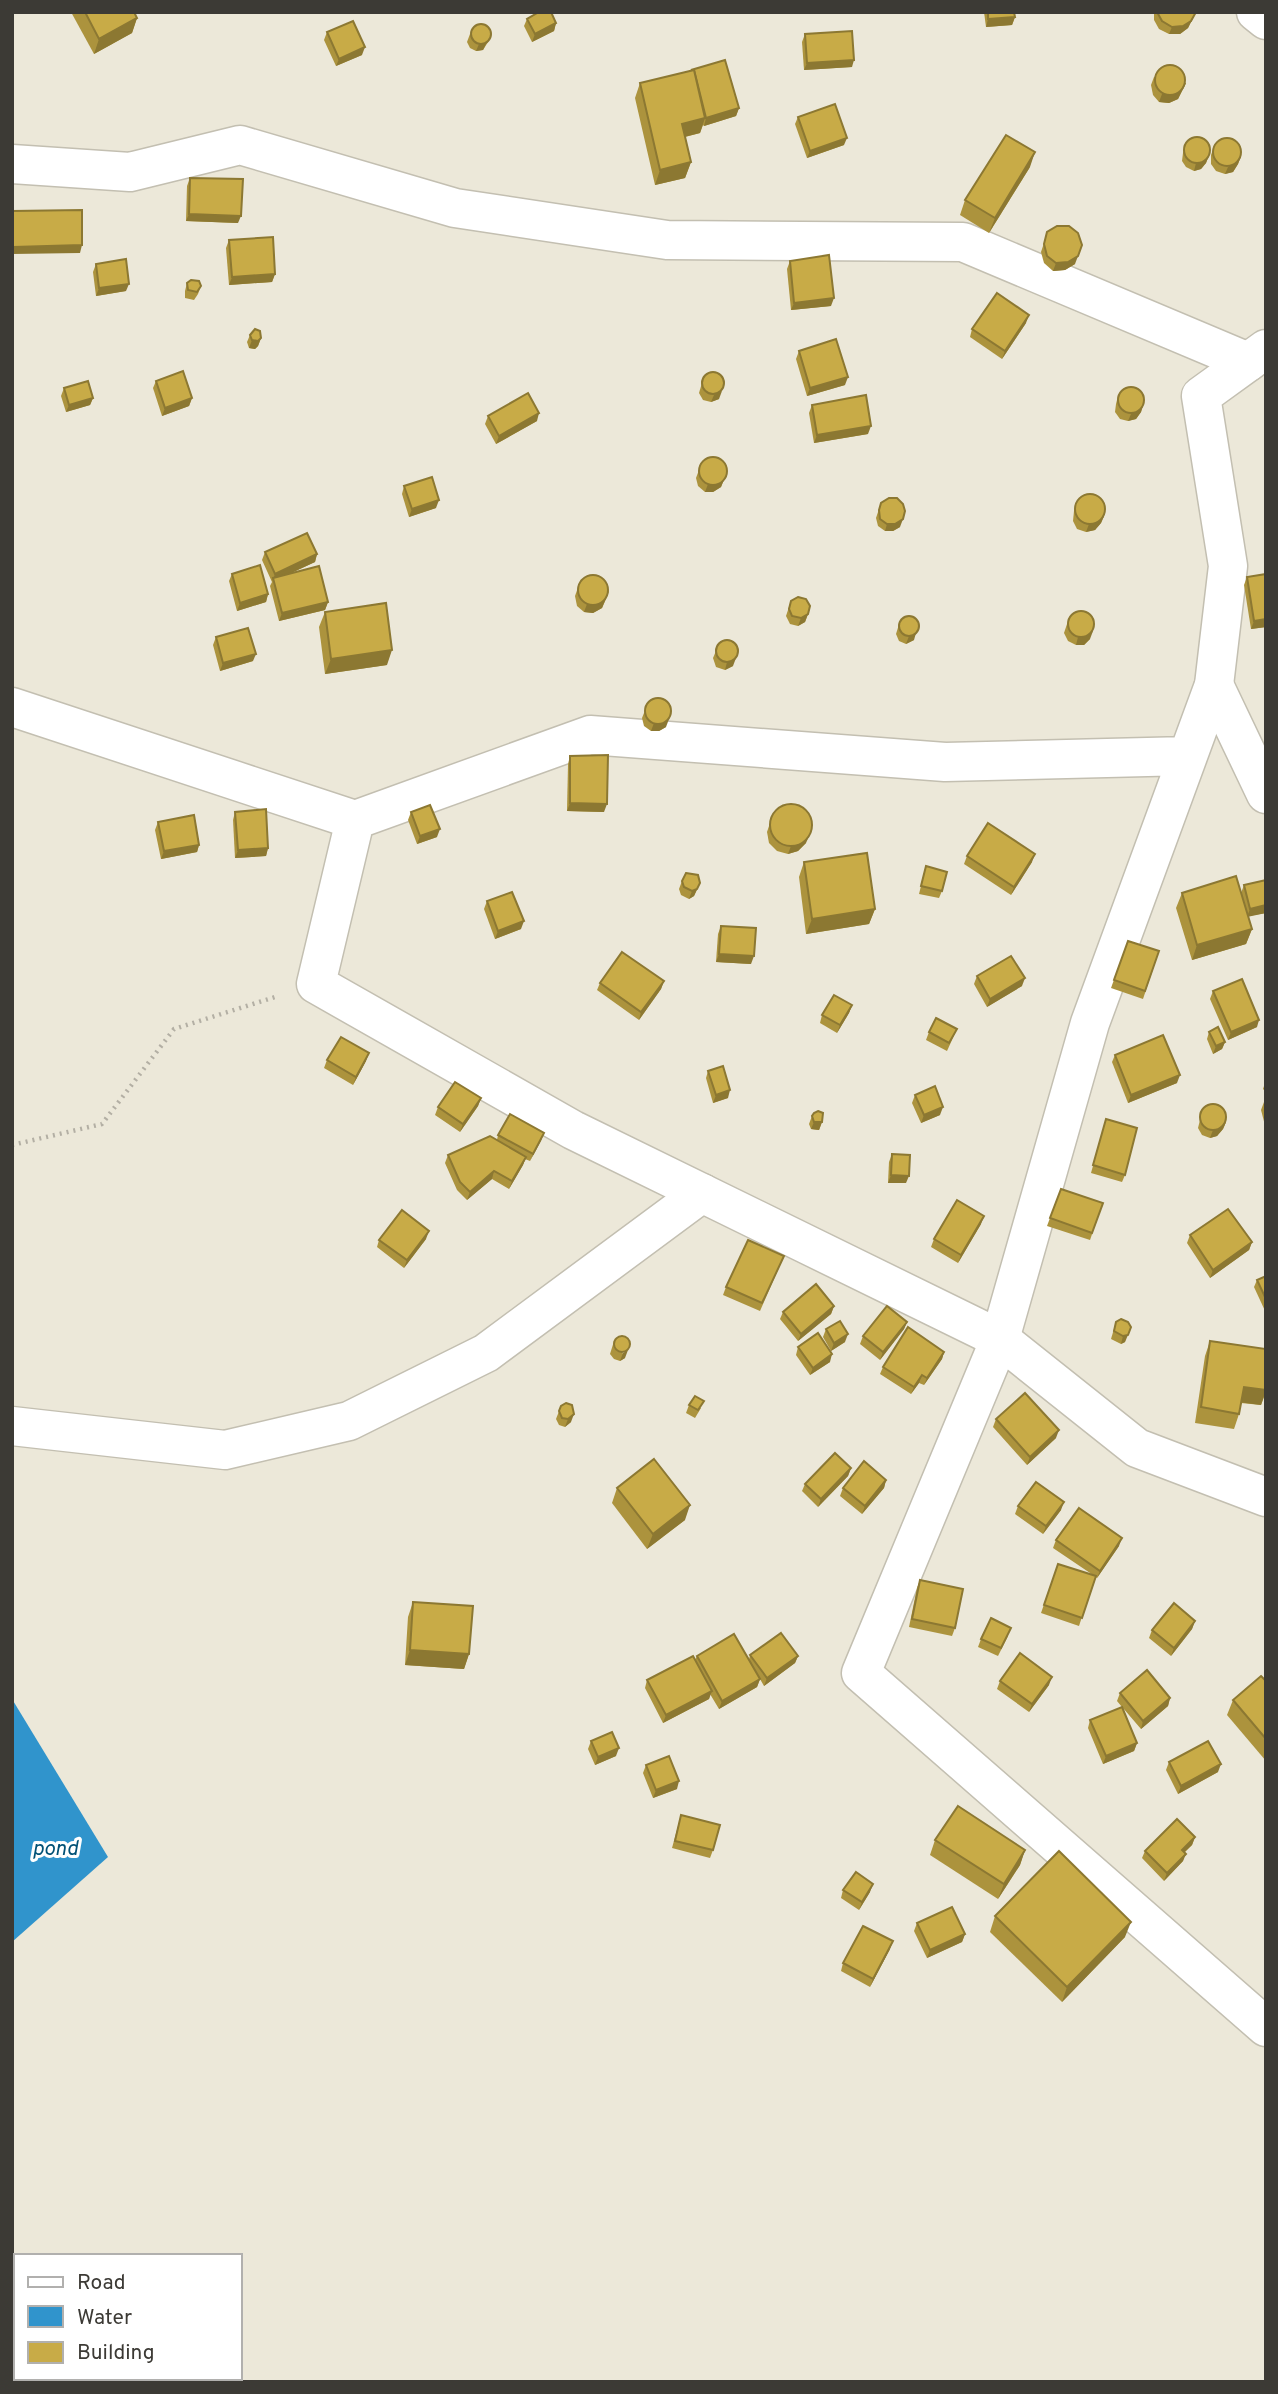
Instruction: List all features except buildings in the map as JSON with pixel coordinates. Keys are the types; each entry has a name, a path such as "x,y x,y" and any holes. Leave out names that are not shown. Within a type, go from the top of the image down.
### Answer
{"street":[{"path":"1256,12 1266,20"},
{"path":"12,164 130,172 240,145 455,208 667,240 962,242 1257,356"},
{"path":"1257,356 1201,396 1228,566 1214,685 1090,1023 1000,1339 861,1673 1266,2027"},
{"path":"1214,685 1266,794"},
{"path":"12,707 355,820 590,735 945,762 1188,756"},
{"path":"355,820 316,984 573,1130 1000,1339 1137,1448 1266,1497"},
{"path":"12,1426 225,1450 349,1422 486,1353 702,1193"}],"path":[{"path":"12,1145 102,1124 174,1029 316,984"}],"water":[{"name":"pond","path":"12,1699 108,1857 12,1942"}]}
